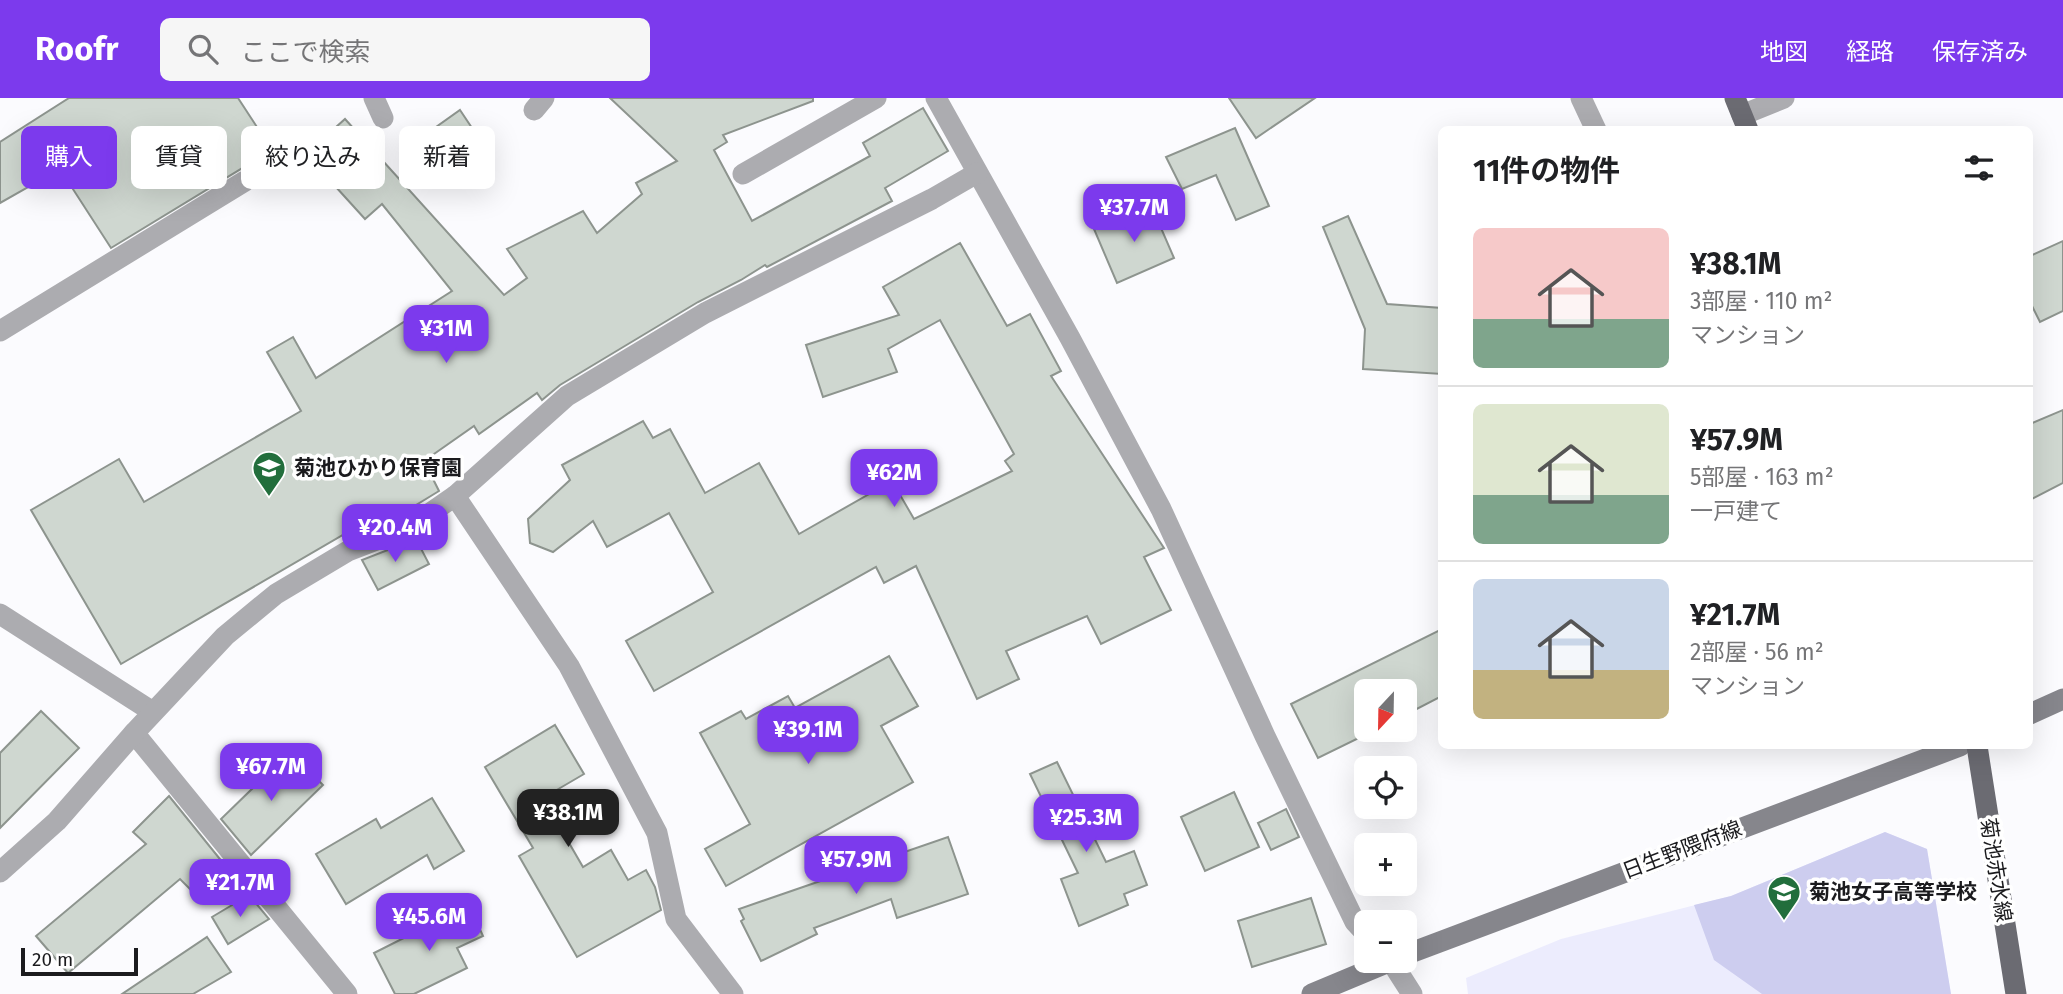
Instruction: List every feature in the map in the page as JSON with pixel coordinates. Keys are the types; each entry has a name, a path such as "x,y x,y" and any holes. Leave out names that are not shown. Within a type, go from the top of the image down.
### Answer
{"main road":[{"path":"2033,713 2063,699"},
{"name":"日生野隈府線","path":"1417,951 1951,749"},
{"name":"菊池赤水線","path":"1977,749 2015,994"},
{"path":"1312,994 1362,973"}],"street":[{"path":"374,98 383,118"},
{"path":"743,174 876,98"},
{"path":"936,98 1070,338 1161,509 1265,736 1354,920"},
{"path":"1581,98 1594,126"},
{"path":"1742,114 1784,98"},
{"path":"0,872 57,821 153,712 225,636 276,594 348,551 410,527 454,496 567,396 705,313 932,199 976,173"},
{"path":"0,331 241,183"},
{"path":"454,496 569,666 657,833 676,919 733,994"},
{"path":"0,614 153,712"},
{"path":"134,733 347,994"},
{"path":"1399,973 1412,994"}],"shaded area":[{"name":"菊池女子高等学校","path":"1885,832 1927,849 1951,994 1468,994 1466,978 1561,939 1731,896"},
{"name":"菊池女子高等学校","path":"1885,832 1927,849 1951,994 1762,994 1714,960 1694,905 1731,896"}],"building":[{"path":"69,98 238,98 256,126 241,126 241,169 227,177 227,126 131,126 131,189 208,189 111,248 73,189 117,189 117,126 25,126"},
{"path":"610,98 813,98 813,101 723,135 727,142 714,150 752,221 870,156 863,143 923,108 948,151 885,188 892,201 698,302 560,385 542,400 537,393 479,434 474,426 424,461 439,491 403,513 404,515 350,536 348,532 121,664 31,510 119,459 144,502 301,411 267,352 293,337 316,378 452,291 382,204 365,219 338,189 385,189 385,163 399,179 399,189 408,189 504,295 527,278 507,249 583,211 597,233 642,194 636,183 677,161"},
{"path":"1229,98 1315,98 1256,138"},
{"path":"460,110 471,126 437,126"},
{"path":"345,119 351,126 337,126"},
{"path":"1235,128 1269,206 1236,220 1216,175 1182,189 1166,157"},
{"path":"21,129 21,189 25,189 0,203 0,142"},
{"path":"1151,205 1174,258 1117,283 1094,229"},
{"path":"1348,216 1387,304 1438,308 1438,374 1363,369 1365,329 1323,227"},
{"path":"2063,241 2063,311 2040,322 2033,308 2033,255"},
{"path":"960,243 1007,326 1030,314 1061,371 1051,376 1164,548 1144,557 1171,610 1101,644 1087,616 1006,651 1019,679 977,699 916,566 884,583 876,567 654,691 626,641 713,592 669,513 607,547 593,521 553,552 530,543 528,519 570,480 562,465 643,421 653,438 670,429 705,493 759,463 799,534 892,481 914,519 1012,471 1005,461 1014,454 940,320 888,349 897,372 823,397 806,345 899,315 883,287"},
{"path":"2063,410 2063,483 2033,498 2033,423"},
{"path":"416,539 429,564 378,590 362,560"},
{"path":"1438,631 1438,698 1418,708 1418,679 1354,679 1354,740 1318,758 1291,704"},
{"path":"889,656 918,706 881,726 913,782 726,886 705,849 750,824 700,733 741,711 746,719 788,696 795,708"},
{"path":"41,711 79,748 0,828 0,753"},
{"path":"555,725 584,774 543,798 583,867 611,850 628,880 646,870 655,887 661,910 577,957 519,856 533,848 485,767"},
{"path":"290,752 323,785 251,855 221,819"},
{"path":"1057,762 1106,862 1134,851 1147,885 1124,894 1128,905 1079,926 1061,879 1078,873 1030,774"},
{"path":"1234,792 1259,847 1205,871 1181,817"},
{"path":"169,796 232,874 203,902 180,879 68,973 36,936 146,844 133,832"},
{"path":"432,798 464,851 434,869 427,855 346,904 316,854 376,819 381,828"},
{"path":"1286,809 1299,837 1271,850 1258,823"},
{"path":"948,837 968,894 897,918 891,899 814,928 817,934 761,961 741,921 744,919 739,909"},
{"path":"249,895 269,919 228,944 212,917"},
{"path":"1311,898 1326,944 1252,967 1238,921"},
{"path":"469,905 483,936 457,948 467,968 414,994 395,994 374,953"},
{"path":"207,937 231,972 193,994 122,994"}],"place":[{"name":"菊池ひかり保育園","path":"269,498"},
{"name":"菊池女子高等学校","path":"1784,922"}]}
